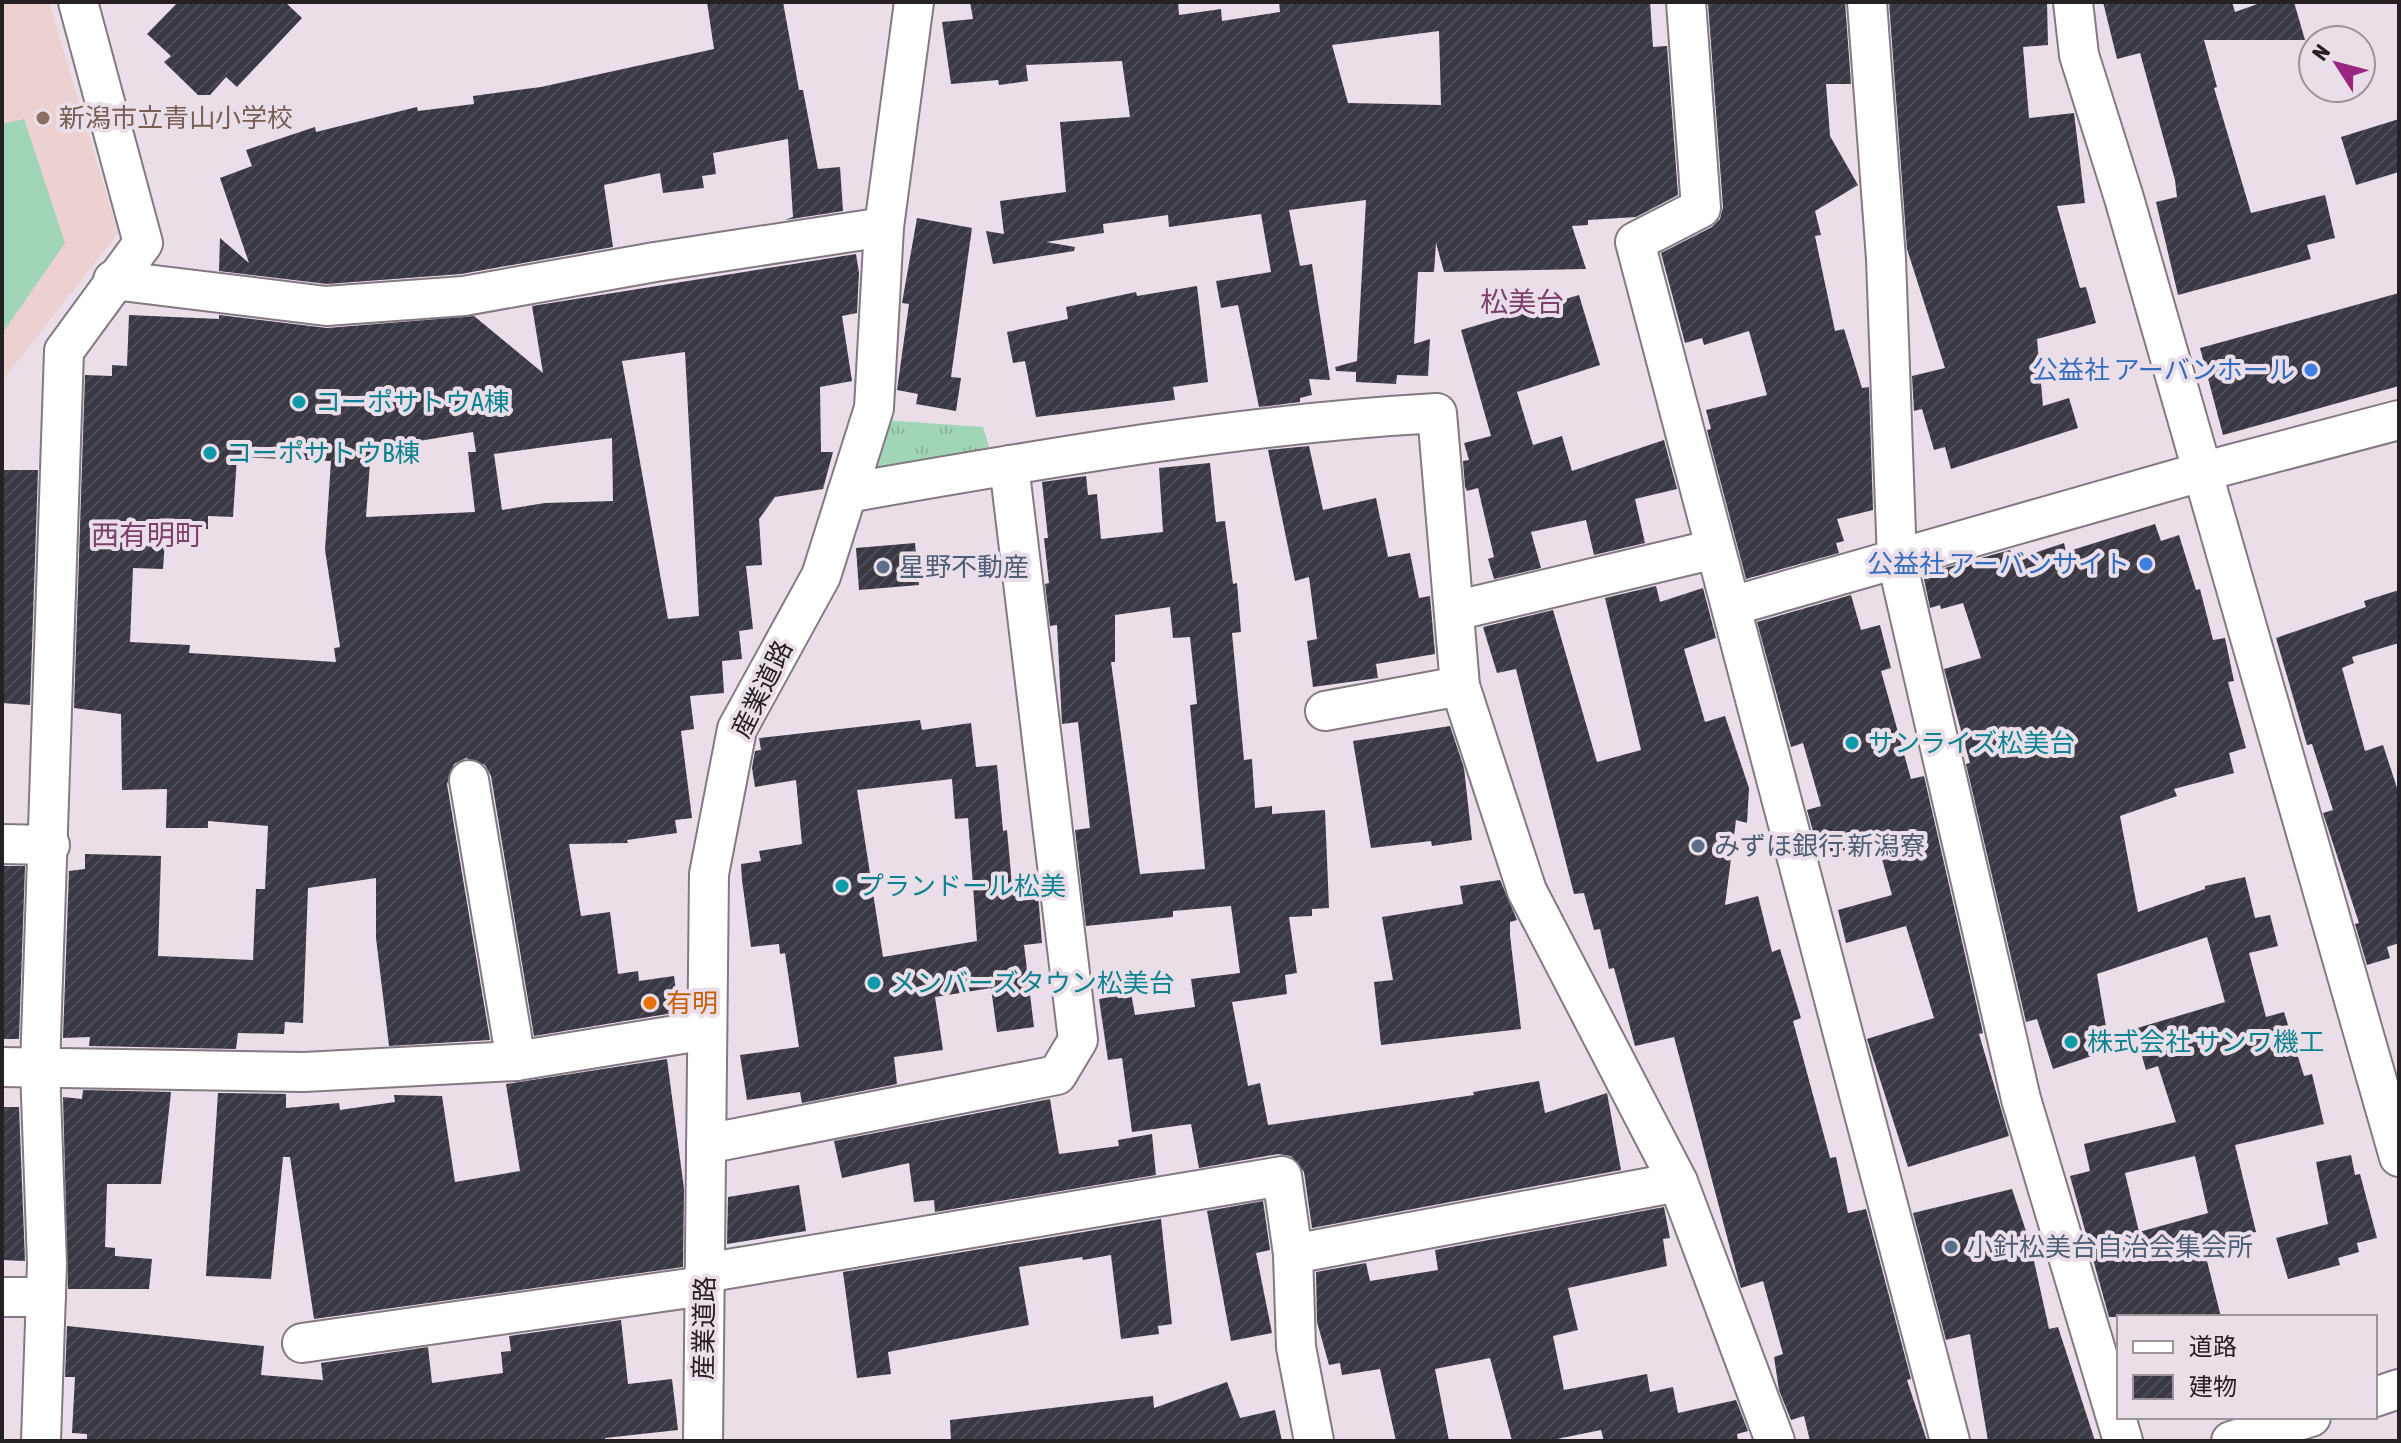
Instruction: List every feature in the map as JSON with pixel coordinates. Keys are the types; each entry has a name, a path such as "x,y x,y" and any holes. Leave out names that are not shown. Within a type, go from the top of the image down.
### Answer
{"street":[{"path":"41,1441 46,1297 40,1068 50,845 57,502 64,351 143,243 78,2"},
{"name":"産業道路","path":"703,1441 709,874 737,729 821,576 874,408 884,227 914,2"},
{"path":"1686,2 1701,208 1635,242 1950,1441"},
{"path":"1867,2 1886,259 1897,561 2021,1099 2123,1441"},
{"path":"2073,2 2079,55 2124,198 2399,1157"},
{"path":"113,280 341,305 464,296 655,262 884,227"},
{"path":"847,493 1009,465 1350,418 1437,413 1460,686 1527,891 1678,1182 1775,1441"},
{"path":"1732,606 2201,472 2399,420"},
{"path":"706,1144 1057,1075 1078,1040 1009,465"},
{"path":"1454,611 1715,549"},
{"path":"1325,711 1460,686"},
{"path":"469,780 516,1061"},
{"path":"2,844 50,845"},
{"path":"2,1067 304,1072 516,1061 707,1030"},
{"path":"302,1343 704,1280 1282,1176 1293,1254 1296,1347 1314,1441"},
{"path":"1293,1254 1678,1182"},
{"path":"2,1297 46,1297"},
{"path":"2377,1396 2399,1389"},
{"path":"2241,1440 2305,1419"}],"shaded area":[{"name":"新潟市立青山小学校","path":"2,2 49,2 118,233 2,381"}],"green space":[{"path":"24,119 65,243 2,334 2,124"},
{"path":"883,420 983,427 989,447 980,463 876,471"}],"building":[{"path":"178,2 285,2 302,18 237,87 226,77 210,95 198,95 164,62 171,56 147,34"},
{"path":"707,2 783,2 818,169 840,167 843,211 785,220 793,217 788,139 713,153 716,174 702,176 704,188 663,193 660,173 604,185 613,247 461,274 327,284 219,271 220,238 249,263 220,178 252,166 246,150 315,127 316,132 417,107 418,111 474,104 473,96 541,87 714,49"},
{"path":"970,2 1178,2 1179,15 1221,9 1222,21 1280,12 1279,2 1650,2 1653,47 1667,46 1678,195 1636,217 1588,220 1588,225 1572,226 1586,269 1444,272 1436,243 1434,272 1418,272 1414,344 1430,339 1428,376 1397,375 1396,384 1356,382 1356,372 1336,371 1335,367 1357,361 1366,200 1289,210 1300,266 1312,264 1330,380 1309,379 1312,395 1300,398 1300,402 1259,407 1238,305 1221,308 1216,281 1271,272 1261,214 1169,227 1168,215 1103,224 1104,233 1046,242 1075,247 1074,251 993,264 986,231 1004,234 1000,201 1066,192 1060,122 1130,117 1122,61 1026,65 1028,81 999,85 998,80 951,84 942,22 973,19","holes":["1439,31 1441,105 1348,103 1332,45"]},
{"path":"1845,2 1851,84 1826,84 1830,136 1858,185 1815,211 1821,235 1815,236 1835,331 1844,329 1862,388 1869,387 1873,510 1837,519 1844,541 1836,543 1839,553 1746,579 1707,430 1711,429 1706,410 1767,395 1749,331 1704,345 1702,338 1685,343 1661,253 1712,227 1720,219 1723,207 1708,3"},
{"path":"1889,2 2047,2 2048,45 2023,47 2029,118 2074,113 2085,203 2057,206 2080,288 2086,287 2096,323 2037,339 2043,406 2069,398 2078,428 1951,469 1945,447 1934,450 1922,409 1914,411 1912,376 1945,368 1907,249"},
{"path":"2103,2 2232,2 2235,12 2263,2 2294,2 2300,24 2297,24 2297,40 2204,40 2217,87 2214,88 2251,213 2325,195 2335,238 2307,245 2311,259 2178,295 2156,202 2177,197 2175,180 2140,53 2117,59"},
{"path":"2399,119 2399,172 2356,185 2341,137"},
{"path":"917,218 972,228 951,377 961,378 956,411 916,404 918,394 897,390 909,304 902,303"},
{"path":"856,254 859,273 857,313 842,316 852,381 820,387 821,452 833,452 823,489 775,497 759,519 762,565 746,566 753,629 739,631 742,659 722,661 724,693 690,696 694,729 681,731 692,818 675,820 677,833 627,840 628,843 569,844 581,916 610,912 618,974 638,971 639,981 674,976 679,1012 534,1036 491,776 485,765 466,758 454,764 447,784 490,1040 389,1046 376,938 376,878 308,888 303,1023 285,1022 284,1034 238,1033 236,1049 89,1046 90,1037 63,1038 69,871 85,869 85,854 161,856 158,956 253,960 256,889 265,889 268,826 208,821 208,828 166,828 167,789 122,790 121,714 74,708 85,375 112,376 112,365 127,366 129,315 219,319 219,315 327,328 474,316 543,373 532,306","holes":["685,352 699,616 668,619 622,361","473,432 476,452 468,452 475,512 366,517 371,449","612,438 613,501 545,503 502,510 494,454","237,457 331,461 325,550 340,647 334,648 336,662 189,653 190,645 130,642 133,568 163,569 166,526 208,529 208,516 233,517"]},
{"path":"1197,286 1208,382 1173,387 1175,400 1036,417 1025,361 1013,363 1007,332 1068,319 1066,307 1136,292 1137,296"},
{"path":"2399,293 2399,386 2223,435 2200,348"},
{"path":"1579,295 1600,365 1517,392 1533,445 1562,436 1572,471 1664,440 1677,489 1635,499 1645,543 1594,555 1586,520 1531,532 1541,568 1494,579 1488,559 1494,557 1478,488 1467,491 1465,487 1463,461 1469,460 1464,443 1491,436 1461,330"},
{"path":"1309,446 1323,510 1376,498 1388,557 1410,553 1419,598 1430,596 1435,654 1376,664 1378,678 1313,687 1307,641 1317,639 1309,577 1295,581 1268,450"},
{"path":"1210,463 1216,522 1225,521 1233,584 1237,583 1241,632 1232,633 1244,760 1252,759 1255,808 1272,806 1272,814 1325,810 1329,908 1312,909 1312,916 1289,917 1297,973 1285,975 1287,994 1232,1002 1248,1086 1260,1083 1268,1125 1474,1095 1473,1092 1539,1081 1545,1113 1607,1093 1621,1170 1312,1228 1304,1172 1291,1156 1278,1154 1199,1168 1191,1124 1132,1132 1122,1058 1108,1060 1099,999 1131,993 1135,1015 1195,1007 1191,979 1240,973 1231,906 1173,911 1173,917 1086,926 1075,830 1090,828 1078,722 1062,724 1057,625 1050,626 1045,584 1049,583 1044,538 1048,538 1042,482 1086,476 1088,495 1097,494 1101,539 1163,532 1159,468","holes":["1170,607 1173,638 1190,637 1197,704 1190,705 1205,869 1140,874 1111,662 1115,662 1115,615"]},
{"path":"2,470 38,470 30,705 2,703"},
{"path":"2155,524 2161,541 2179,535 2196,590 2200,589 2213,640 2225,638 2234,681 2228,682 2246,748 2229,753 2234,773 2174,789 2177,796 2120,816 2138,912 2205,889 2205,886 2245,877 2255,918 2270,915 2278,946 2249,953 2266,1017 2284,1012 2304,1076 2312,1074 2324,1124 2235,1145 2256,1232 2203,1245 2220,1315 2109,1317 2070,1176 2090,1171 2084,1144 2176,1122 2158,1066 2146,1070 2134,1029 2225,1002 2207,937 2097,974 2110,1050 2053,1069 2037,1019 2026,1022 1966,764 1970,763 1944,669 1981,658 1963,603 1941,609 1940,605 1930,608 1923,574 2010,550 2013,560 2064,543 2066,552","holes":["2195,1156 2208,1213 2139,1232 2125,1173"]},
{"path":"915,543 919,585 859,590 856,548"},
{"path":"1656,586 1660,602 1703,588 1716,638 1684,649 1705,722 1725,716 1749,788 1747,823 1736,820 1725,905 1758,896 1772,952 1780,949 1801,1018 1793,1021 1830,1158 1836,1157 1848,1213 1866,1209 1911,1379 1907,1380 1927,1441 1810,1441 1804,1416 1791,1420 1779,1390 1774,1357 1783,1354 1763,1281 1741,1288 1674,1037 1635,1046 1614,968 1609,969 1600,929 1594,930 1584,893 1574,894 1516,669 1497,673 1483,627 1553,610 1597,762 1641,750 1605,598"},
{"path":"2399,590 2399,643 2352,657 2354,663 2342,668 2365,751 2383,745 2399,794 2399,943 2387,947 2390,958 2367,965 2355,924 2359,923 2323,813 2333,810 2312,744 2307,745 2276,638 2366,607 2364,601"},
{"path":"1851,595 1861,630 1880,625 1891,668 1881,671 1911,779 1924,776 1983,1033 1979,1034 2009,1136 1908,1167 1867,1039 1934,1018 1906,926 1846,943 1838,910 1892,895 1877,841 1831,854 1828,839 1816,842 1807,810 1821,806 1803,743 1791,747 1757,622"},
{"path":"920,720 922,730 971,723 976,767 997,765 1012,885 1037,882 1042,943 1024,945 1034,1027 997,1032 991,988 935,997 943,1050 894,1057 897,1084 802,1103 800,1092 747,1100 740,1055 799,1047 785,953 780,954 779,944 751,947 742,880 741,864 761,861 759,851 802,844 796,780 755,787 752,768 755,751 761,750 759,738","holes":["952,779 955,819 968,818 977,941 883,957 857,790"]},
{"path":"1450,726 1464,768 1472,840 1432,846 1431,841 1371,848 1353,741"},
{"path":"2,866 25,866 19,1039 2,1039"},
{"path":"1500,880 1517,920 1510,922 1510,935 1521,1029 1381,1045 1374,982 1393,980 1382,917 1463,904 1460,886"},
{"path":"667,1059 684,1189 683,1267 314,1319 290,1157 283,1157 271,1279 206,1276 218,1093 286,1094 286,1108 339,1103 340,1110 395,1102 394,1095 442,1096 455,1182 520,1171 506,1084"},
{"path":"83,1090 171,1092 161,1184 107,1184 105,1247 115,1248 115,1256 152,1259 149,1289 68,1289 63,1097 82,1099"},
{"path":"1050,1099 1059,1154 1119,1146 1118,1140 1152,1134 1156,1175 935,1212 934,1200 914,1202 909,1163 842,1178 834,1141"},
{"path":"2,1107 19,1107 25,1261 2,1260"},
{"path":"2351,1155 2355,1175 2360,1174 2377,1238 2357,1243 2359,1252 2338,1258 2340,1265 2288,1279 2276,1238 2328,1224 2316,1162"},
{"path":"799,1185 806,1231 727,1244 728,1197"},
{"path":"2012,1189 2030,1243 2049,1329 2058,1327 2095,1441 1988,1441 1970,1334 1946,1340 1913,1213"},
{"path":"1263,1201 1270,1250 1256,1253 1272,1333 1231,1341 1207,1211"},
{"path":"1664,1207 1670,1238 1663,1239 1667,1266 1568,1288 1578,1330 1553,1336 1564,1390 1647,1374 1650,1392 1673,1387 1678,1413 1736,1400 1748,1431 1737,1434 1738,1441 1604,1441 1601,1430 1547,1441 1512,1441 1490,1358 1435,1369 1449,1441 1396,1441 1380,1369 1342,1375 1340,1363 1329,1365 1317,1322 1316,1272 1366,1263 1370,1281 1438,1270 1435,1250"},
{"path":"1161,1219 1172,1324 1158,1326 1159,1334 1121,1339 1111,1255 1083,1260 1082,1257 1019,1267 1029,1325 888,1352 891,1374 857,1378 843,1272"},
{"path":"621,1320 628,1384 672,1379 678,1430 605,1438 605,1441 87,1441 87,1434 72,1433 75,1377 65,1377 67,1326 264,1346 261,1375 323,1380 321,1363 428,1347 432,1383 503,1373 501,1352 511,1351 509,1336"},
{"path":"1227,1382 1240,1418 1275,1410 1282,1441 951,1441 950,1420 1153,1396 1154,1408"}],"place":[{"name":"新潟市立青山小学校","path":"43,118"},
{"name":"公益社 アーバンホール","path":"2311,370"},
{"name":"コーポサトウA棟","path":"299,402"},
{"name":"コーポサトウB棟","path":"210,453"},
{"name":"公益社 アーバンサイト","path":"2146,564"},
{"name":"星野不動産","path":"883,567"},
{"name":"サンライズ松美台","path":"1852,743"},
{"name":"みずほ銀行 新潟寮","path":"1698,846"},
{"name":"プランドール松美","path":"842,886"},
{"name":"メンバーズタウン松美台","path":"874,983"},
{"name":"有明","path":"650,1003"},
{"name":"株式会社 サンワ機工","path":"2071,1042"},
{"name":"小針松美台自治会集会所","path":"1951,1247"}],"district":[{"name":"松美台","path":"1522,302"},
{"name":"西有明町","path":"147,535"}]}
